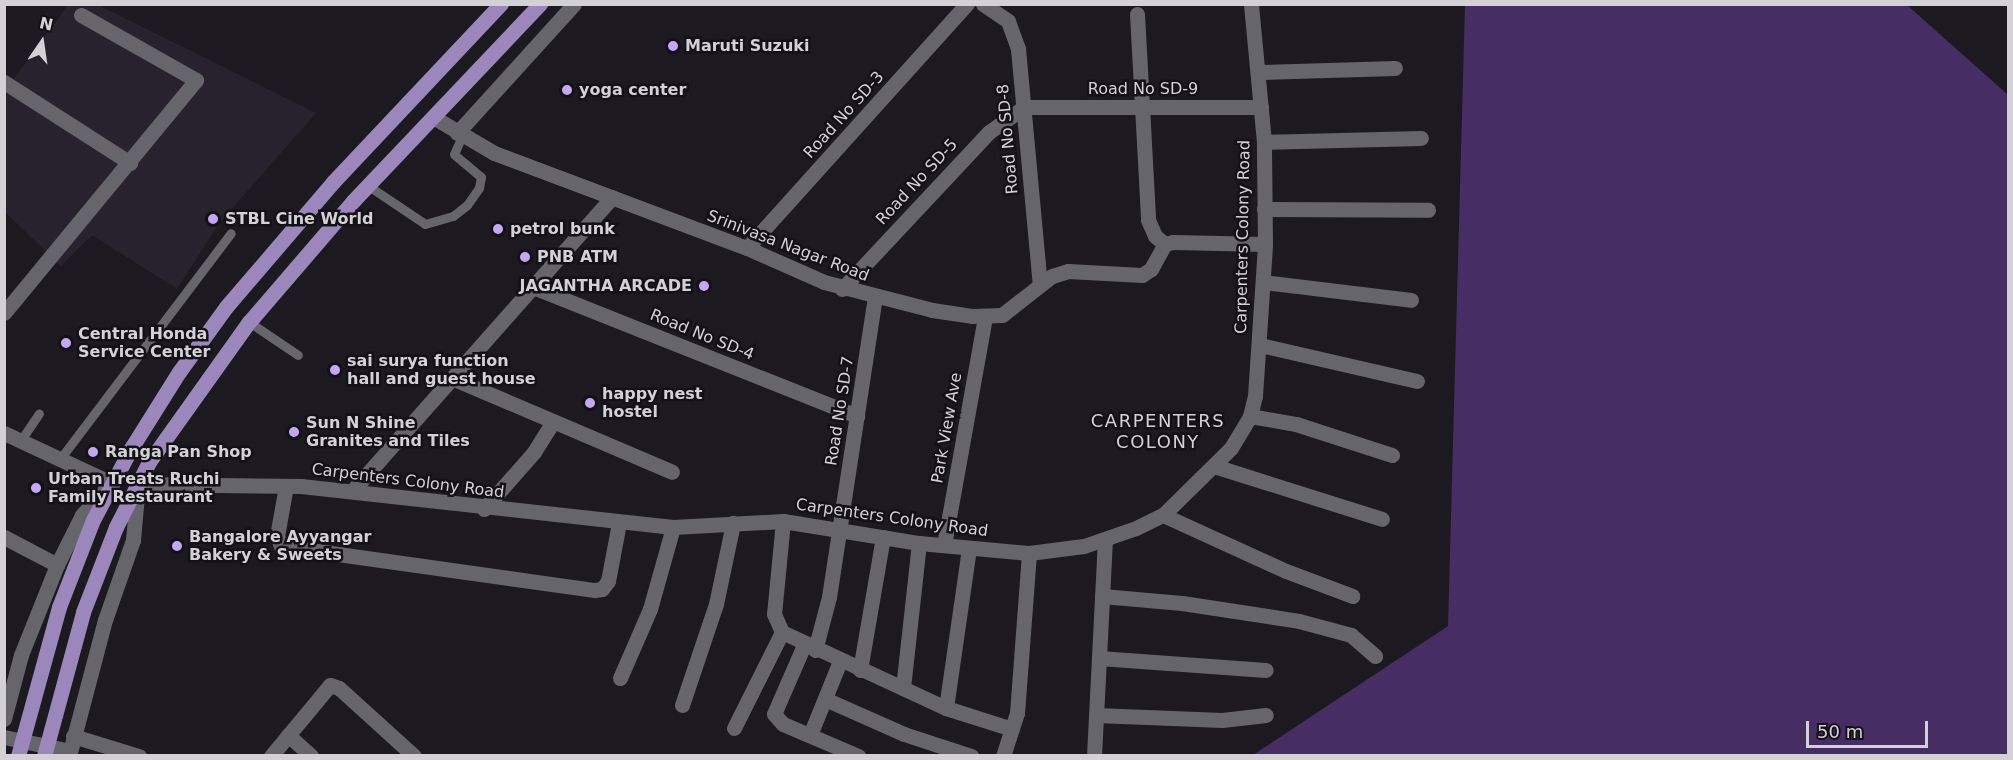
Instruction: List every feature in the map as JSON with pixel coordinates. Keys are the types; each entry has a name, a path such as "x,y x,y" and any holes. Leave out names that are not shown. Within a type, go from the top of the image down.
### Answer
{"main road":[{"path":"14,744 59,607 111,483 179,372 226,307 333,182 501,4"},
{"path":"45,751 82,612 138,484 199,388 249,322 353,201 370,187 540,4"}],"street":[{"path":"459,135 574,4"},
{"name":"Road No SD-3","path":"747,248 967,4"},
{"name":"Road No SD-8","path":"983,4 999,13 1014,33 1024,107 1040,285"},
{"path":"1251,5 1257,4"},
{"name":"Carpenters Colony Road","path":"138,484 286,486 353,490 484,508 673,527 783,521 920,543 1029,553 1084,546 1163,515 1231,448 1250,416 1260,345 1265,244 1264,141 1251,5"},
{"path":"1137,14 1148,220 1155,236 1165,244 1265,244"},
{"path":"4,313 130,163 196,80 81,15"},
{"path":"1259,72 1395,68"},
{"path":"4,82 130,163"},
{"name":"Road No SD-9","path":"1024,107 1262,107"},
{"name":"Road No SD-5","path":"843,289 989,132 1024,107"},
{"name":"Srinivasa Nagar Road","path":"433,117 459,135 494,153 747,248 843,289 875,298 985,317 1002,315 1018,306 1040,285 1068,271 1142,275 1150,269 1165,244"},
{"path":"1264,141 1421,138"},
{"path":"353,490 612,197"},
{"path":"1264,209 1428,210"},
{"path":"1263,282 1411,300"},
{"name":"Road No SD-4","path":"533,287 857,416"},
{"name":"Road No SD-7","path":"810,735 783,723 774,714 810,648 840,529 875,298"},
{"name":"Park View Ave","path":"944,545 985,317"},
{"path":"1260,345 1417,381"},
{"path":"452,378 672,472"},
{"path":"1250,416 1296,424 1392,455"},
{"path":"484,508 534,452 554,422"},
{"path":"4,433 111,483 82,515 57,565 21,655 4,719"},
{"path":"1214,466 1382,519"},
{"path":"71,747 133,540 138,484"},
{"path":"286,486 277,536 281,546 595,590 602,590 608,581 619,523"},
{"path":"1163,515 1286,571 1352,596"},
{"path":"783,521 774,614 782,632 810,648 946,708 1012,729"},
{"path":"682,705 716,604 733,523"},
{"path":"620,678 650,609 673,527"},
{"path":"4,537 57,565"},
{"path":"860,670 883,537"},
{"path":"1094,756 1105,539"},
{"path":"903,688 920,543"},
{"path":"946,708 969,549"},
{"path":"1003,756 1017,713 1029,553"},
{"path":"1102,596 1182,603 1299,621 1351,635 1375,656"},
{"path":"734,728 782,632"},
{"path":"1099,658 1266,670"},
{"path":"840,661 810,735 858,756"},
{"path":"271,756 326,688 335,685 414,756"},
{"path":"825,699 894,730 971,756"},
{"path":"1096,716 1222,720 1266,715"},
{"path":"288,735 311,756"},
{"path":"14,744 45,751 71,747 139,756"}],"lane":[{"path":"370,187 425,224 453,216 467,205 479,188 481,177 454,154 459,135"},
{"path":"60,459 231,233"},
{"path":"249,322 298,355"},
{"path":"21,440 39,413"}],"shaded area":[{"name":"STBL Cine World","path":"68,5 98,5 316,113 220,222 177,289 92,235 61,266 5,212 5,91"},
{"path":"1465,5 1907,5 2008,95 2008,755 1253,755 1448,626"}],"place":[{"name":"Maruti Suzuki","path":"673,46"},
{"name":"yoga center","path":"567,90"},
{"name":"STBL Cine World","path":"213,219"},
{"name":"petrol bunk","path":"498,229"},
{"name":"PNB ATM","path":"525,257"},
{"name":"JAGANTHA ARCADE","path":"704,286"},
{"name":"Central Honda Service Center","path":"66,343"},
{"name":"sai surya function hall and guest house","path":"335,370"},
{"name":"happy nest hostel","path":"590,403"},
{"name":"Sun N Shine Granites and Tiles","path":"294,432"},
{"name":"Ranga Pan Shop","path":"93,452"},
{"name":"Urban Treats Ruchi Family Restaurant","path":"36,488"},
{"name":"Bangalore Ayyangar Bakery & Sweets","path":"177,546"}],"district":[{"name":"CARPENTERS COLONY","path":"1158,432"}]}
